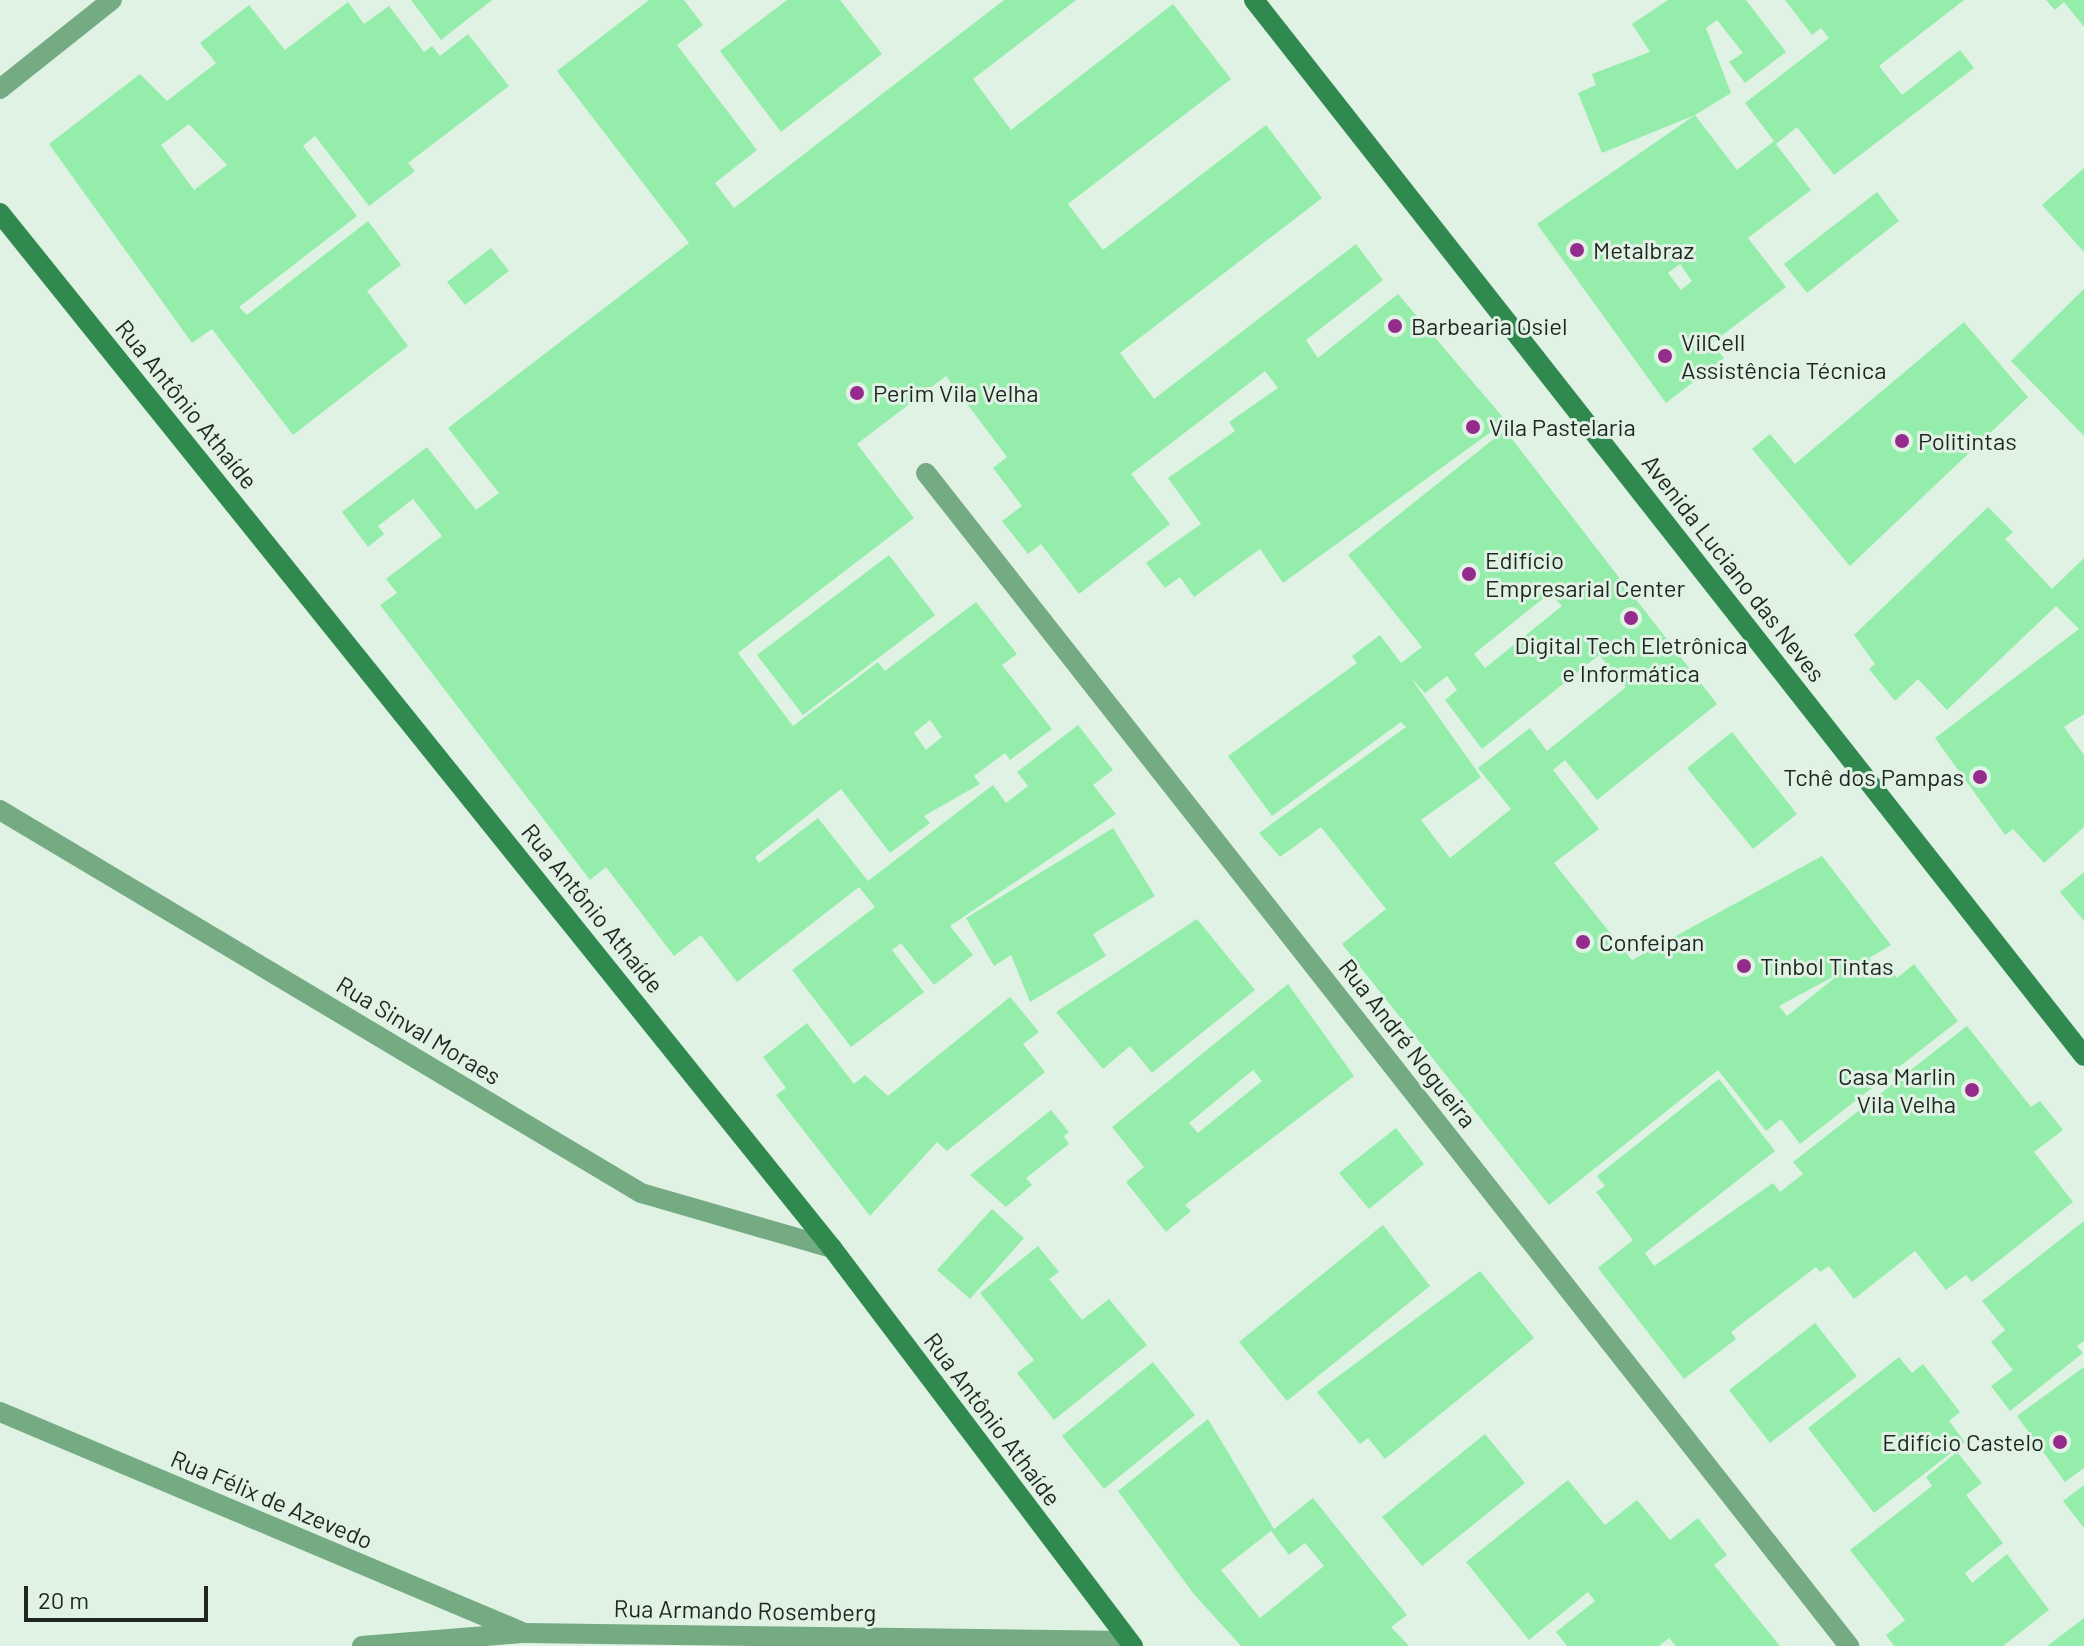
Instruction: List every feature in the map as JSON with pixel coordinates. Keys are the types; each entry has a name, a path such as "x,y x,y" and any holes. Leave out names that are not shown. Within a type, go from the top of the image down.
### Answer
{"main road":[{"name":"Avenida Luciano das Neves","path":"1254,0 2084,1056"},
{"name":"Rua Antônio Athaíde","path":"0,213 832,1248 1130,1643"}],"street":[{"path":"0,89 112,0"},
{"name":"Rua André Nogueira","path":"926,473 1849,1646"},
{"name":"Rua Sinval Moraes","path":"0,810 641,1193 832,1248"},
{"name":"Rua Félix de Azevedo","path":"0,1412 525,1633"},
{"name":"Rua Armando Rosemberg","path":"362,1646 525,1633 1130,1643"}],"building":[{"path":"411,0 492,0 441,40"},
{"path":"649,0 684,0 703,25 677,45 757,150 715,183 734,208 1004,0 1076,0 973,79 1011,130 1173,4 1231,79 1068,204 1103,250 1266,125 1322,198 1120,353 1154,399 1356,244 1383,280 1306,340 1318,358 1398,294 1506,421 1283,583 1260,549 1194,597 1180,577 1165,588 1146,563 1201,524 1168,478 1235,431 1229,422 1278,388 1265,371 1131,474 1170,524 1079,594 1041,544 1028,554 1002,521 1022,506 993,468 1007,457 946,376 857,444 914,518 738,653 793,726 878,662 885,671 976,602 1017,654 1002,665 1052,729 1010,760 1005,753 974,776 980,784 924,816 930,823 890,853 841,789 755,857 759,863 818,818 868,881 993,785 1006,803 1028,786 1017,772 1078,725 1113,770 1093,785 1116,814 950,926 973,955 934,985 901,943 892,950 924,992 851,1047 792,970 875,907 859,887 737,982 701,935 674,956 606,867 590,880 380,605 397,593 386,579 442,536 413,499 378,526 384,534 368,547 342,512 427,447 476,510 499,493 448,428 689,243 557,71","holes":["930,720 942,737 926,750 914,733"]},
{"path":"787,0 840,0 882,54 781,132 720,51"},
{"path":"1668,0 1746,0 1786,52 1745,83 1729,62 1743,53 1717,20 1706,28 1731,93 1695,115 1602,153 1578,93 1596,85 1592,74 1650,52 1632,24"},
{"path":"1785,0 1964,0 1879,66 1902,95 1960,50 1974,68 1834,175 1797,127 1776,144 1811,190 1748,238 1786,287 1712,343 1724,358 1666,403 1537,224 1695,115 1737,170 1774,141 1745,103 1829,38 1821,28 1812,35","holes":["1680,264 1692,281 1681,290 1668,273"]},
{"path":"2046,0 2084,0 2084,27 2064,2 2055,10"},
{"path":"348,2 364,24 389,6 424,52 432,46 440,56 468,34 509,86 408,163 415,171 369,206 315,136 303,146 357,216 239,307 247,315 368,221 401,265 367,291 408,346 293,435 212,329 192,343 49,144 140,74 167,101 216,63 200,43 249,5 285,50","holes":["189,124 227,165 194,190 161,145"]},
{"path":"2084,168 2084,252 2042,205"},
{"path":"1877,192 1899,221 1807,293 1784,264"},
{"path":"491,248 509,271 465,305 447,282"},
{"path":"2084,289 2084,436 2011,361"},
{"name":"Politintas","path":"1964,322 2028,397 1850,566 1752,449 1770,434 1795,464"},
{"path":"1505,430 1717,704 1597,800 1565,760 1553,770 1599,829 1554,863 1632,960 1822,856 1891,945 1869,958 1884,976 1891,971 1897,978 1914,964 1958,1021 1800,1144 1781,1119 1766,1131 1718,1070 1549,1205 1342,944 1386,909 1321,827 1280,857 1259,833 1406,727 1401,722 1272,816 1228,756 1357,663 1352,656 1380,635 1401,663 1422,647 1348,555","holes":["1550,593 1562,606 1485,668 1474,654","1599,655 1626,687 1547,751 1530,728 1478,768 1511,809 1450,858 1421,820 1481,777 1411,678 1425,693 1447,676 1457,690 1445,700 1482,749","1842,972 1787,1016 1779,1006"]},
{"path":"1988,507 2013,532 2005,539 2052,589 2084,558 2084,714 2064,727 2084,755 2084,827 2044,863 2013,829 2005,835 1935,738 2079,629 2056,606 1947,710 1918,679 1895,701 1869,669 1875,664 1854,635"},
{"path":"889,555 935,615 803,715 757,655"},
{"path":"1732,732 1797,814 1753,849 1687,768"},
{"path":"1113,828 1155,896 1093,934 1106,956 1030,1002 1011,955 994,966 966,918"},
{"path":"2084,872 2084,921 2060,892"},
{"path":"1197,919 1255,990 1152,1073 1130,1046 1103,1069 1056,1012"},
{"path":"1288,984 1354,1076 1185,1205 1191,1211 1166,1232 1126,1182 1144,1167 1112,1127","holes":["1253,1070 1262,1081 1198,1133 1189,1123"]},
{"path":"1010,997 1039,1032 1023,1044 1045,1072 947,1151 937,1142 870,1216 776,1095 786,1088 763,1057 807,1023 854,1084 865,1075 888,1096"},
{"path":"1967,1026 2031,1107 2040,1101 2063,1130 2034,1152 2073,1202 1972,1282 1966,1275 1946,1290 1915,1251 1854,1299 1829,1266 1820,1272 1816,1267 1731,1332 1736,1339 1684,1379 1598,1268 1633,1240 1596,1192 1605,1186 1597,1176 1719,1079 1775,1151 1645,1253 1654,1266 1773,1183 1780,1192 1803,1174 1793,1162"},
{"path":"1051,1110 1069,1132 1064,1136 1069,1144 1026,1178 1032,1185 1006,1207 970,1175"},
{"path":"1396,1128 1424,1164 1369,1209 1339,1173"},
{"path":"992,1209 1024,1238 970,1299 937,1270"},
{"path":"2084,1221 2084,1341 2077,1346 2083,1353 2010,1411 1991,1386 2013,1370 1991,1342 2005,1330 1982,1301"},
{"path":"1383,1225 1430,1286 1287,1401 1239,1342"},
{"path":"1038,1246 1059,1272 1049,1279 1082,1320 1109,1299 1147,1345 1054,1420 1017,1373 1034,1360 980,1293"},
{"path":"1480,1271 1534,1338 1385,1459 1368,1438 1360,1444 1317,1392"},
{"path":"1815,1323 1857,1376 1770,1443 1729,1390"},
{"path":"1899,1357 1912,1373 1923,1364 1960,1412 1949,1421 1965,1442 1874,1513 1808,1428"},
{"path":"1153,1362 1195,1415 1104,1489 1062,1436"},
{"name":"Edifício Castelo","path":"2084,1367 2084,1468 2065,1482 2017,1416"},
{"path":"1208,1419 1274,1529 1313,1498 1407,1615 1391,1627 1409,1646 1241,1646 1193,1593 1118,1491","holes":["1271,1531 1289,1555 1305,1543 1324,1566 1260,1618 1221,1570"]},
{"path":"1485,1434 1525,1483 1422,1566 1382,1517"},
{"path":"1957,1452 1982,1483 1966,1495 2003,1543 1965,1573 1972,1583 2007,1554 2049,1610 2003,1646 1894,1646 1886,1635 1905,1620 1850,1550 1932,1486 1926,1477"},
{"path":"1568,1480 1605,1525 1637,1500 1670,1540 1698,1518 1727,1555 1714,1565 1780,1646 1676,1646 1669,1638 1659,1646 1567,1646 1556,1632 1595,1601 1588,1592 1529,1640 1466,1562"},
{"path":"2084,1485 2084,1528 2063,1501"},
{"path":"2084,1618 2084,1646 2047,1646 2063,1634"}],"place":[{"name":"Metalbraz","path":"1577,250"},
{"name":"Barbearia Osiel","path":"1395,326"},
{"name":"VilCell Assistência Técnica","path":"1665,356"},
{"name":"Perim Vila Velha","path":"857,393"},
{"name":"Vila Pastelaria","path":"1473,427"},
{"name":"Politintas","path":"1902,441"},
{"name":"Edifício Empresarial Center","path":"1469,574"},
{"name":"Digital Tech Eletrônica e Informática","path":"1631,618"},
{"name":"Tchê dos Pampas","path":"1980,777"},
{"name":"Confeipan","path":"1583,942"},
{"name":"Tinbol Tintas","path":"1744,966"},
{"name":"Casa Marlin Vila Velha","path":"1972,1090"},
{"name":"Edifício Castelo","path":"2060,1442"}]}
